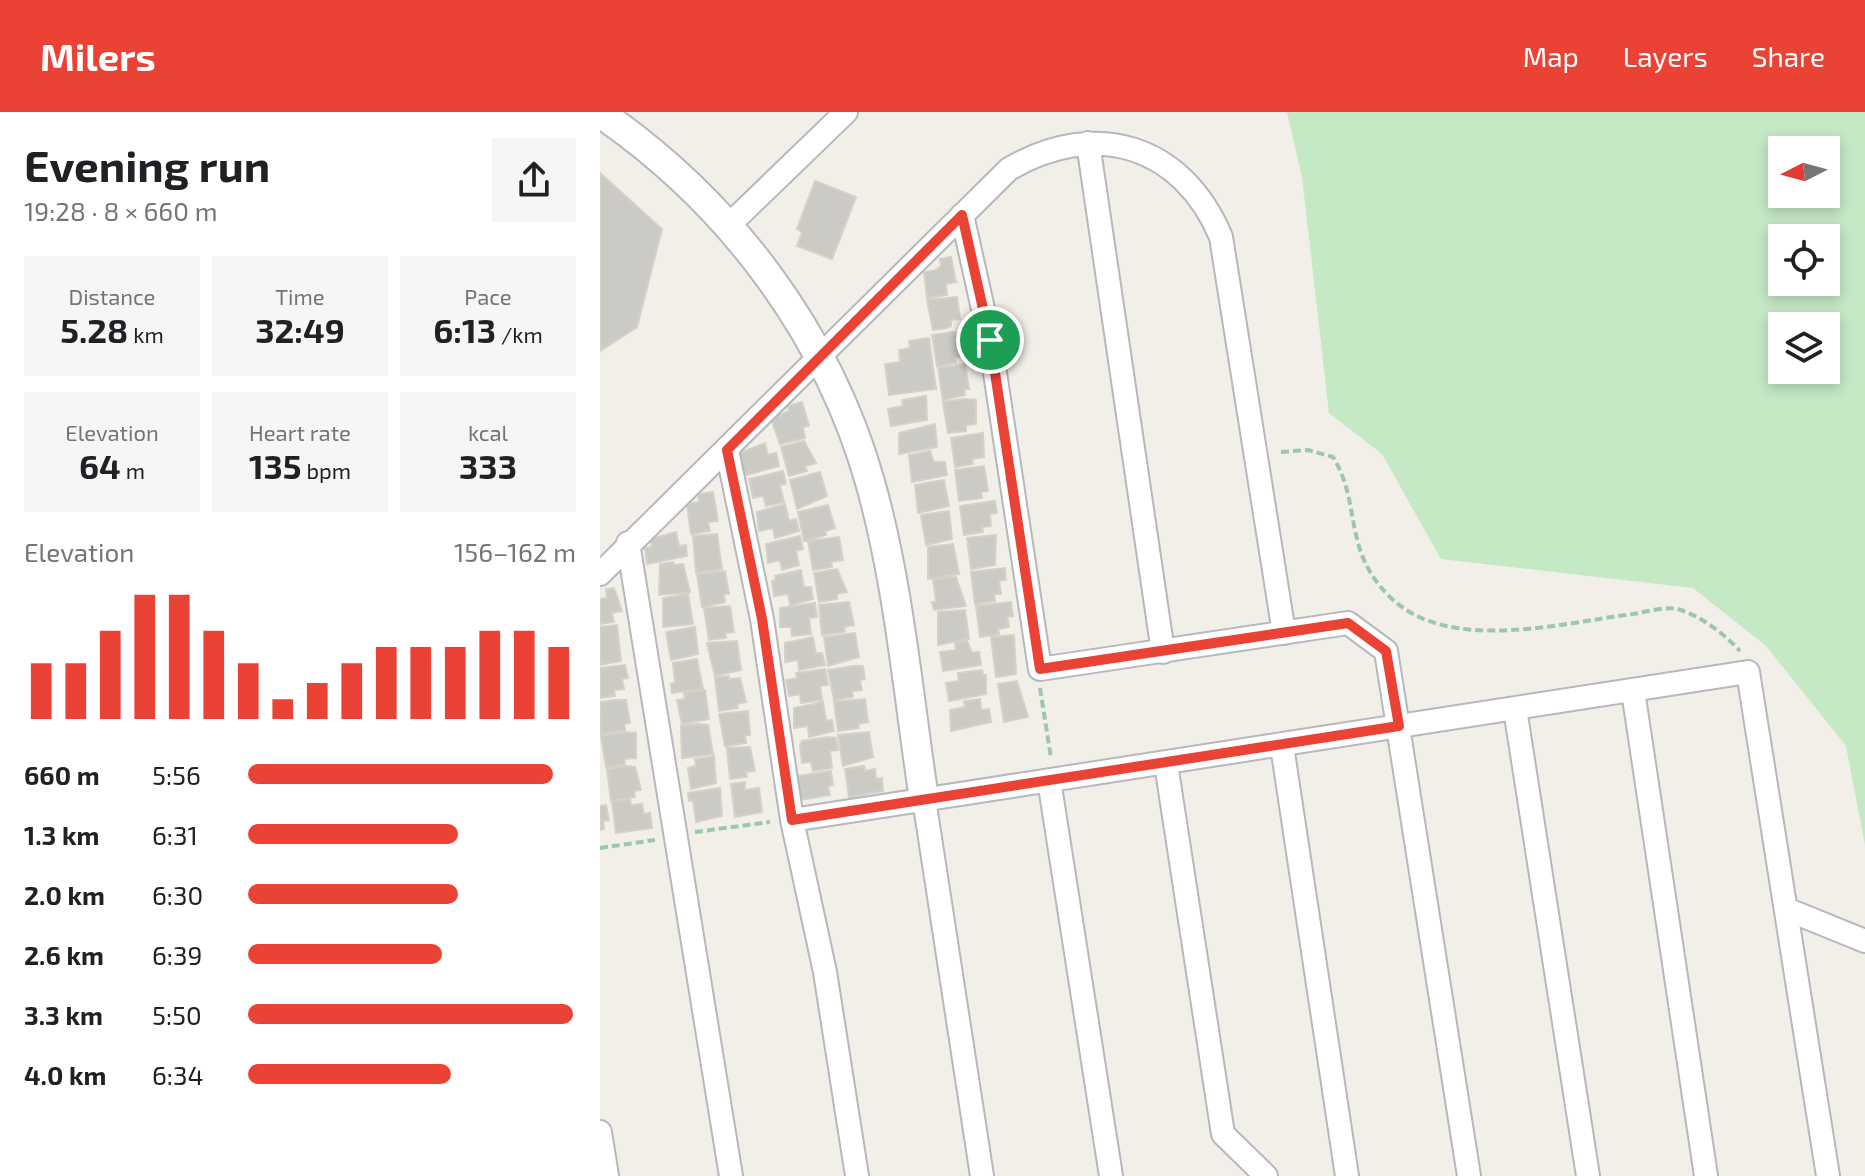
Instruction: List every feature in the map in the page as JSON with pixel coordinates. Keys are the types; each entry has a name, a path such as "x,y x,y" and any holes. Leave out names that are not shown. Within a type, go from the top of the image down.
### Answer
{"street":[{"path":"729,225 846,112"},
{"path":"600,113 673,170 729,225 791,308 819,358 850,425 870,481 885,549 982,1176"},
{"path":"1088,143 1163,652"},
{"path":"600,574 1009,169 1038,152 1088,143 1131,148 1160,161 1183,177 1209,208 1221,237 1284,633"},
{"path":"962,215 990,340 1040,669 1348,623 1386,651 1469,1176"},
{"path":"727,450 762,619 792,820 825,972 857,1176"},
{"path":"628,543 731,1176"},
{"path":"792,820 1748,672 1828,1176"},
{"path":"1633,691 1706,1176"},
{"path":"1515,709 1588,1176"},
{"path":"1282,746 1347,1176"},
{"path":"1166,764 1223,1134 1266,1176"},
{"path":"1049,780 1111,1176"},
{"path":"1786,909 1865,941"},
{"path":"600,1132 607,1176"}],"path":[{"path":"1281,452 1308,450 1333,457 1343,473 1350,519 1363,560 1388,596 1423,618 1453,628 1480,631 1678,608 1720,631 1740,651 1748,672"},
{"path":"1040,669 1052,765 1049,780"},
{"path":"706,831 792,820"},
{"path":"600,848 658,840"}],"green space":[{"path":"1287,112 1865,112 1865,845 1846,746 1766,646 1693,588 1441,559 1382,454 1329,413 1302,177"}],"building":[{"path":"600,173 662,229 637,327 600,351"},
{"path":"815,181 856,197 832,259 797,246 802,232 797,229"},
{"path":"951,257 956,282 946,284 947,295 927,298 924,272 936,270 941,266 940,259"},
{"path":"957,297 960,319 951,320 951,326 947,328 933,330 927,300"},
{"path":"965,333 965,356 955,358 956,363 937,366 932,335"},
{"path":"929,338 936,389 889,395 885,364 900,362 899,350 910,348 909,341"},
{"path":"965,364 969,389 964,389 965,395 943,400 938,368"},
{"path":"926,396 927,420 891,426 888,409 903,406 902,400"},
{"path":"976,400 976,424 966,425 966,431 948,433 943,402"},
{"path":"802,402 809,426 803,427 805,438 780,444 771,419 789,411 788,406"},
{"path":"935,424 937,447 899,454 899,433"},
{"path":"983,433 984,457 972,459 973,464 955,467 951,438"},
{"path":"804,441 816,463 805,466 807,471 789,476 781,447"},
{"path":"765,443 768,455 776,453 779,466 740,477 738,454"},
{"path":"930,451 934,462 945,462 947,475 912,482 909,455"},
{"path":"984,466 988,491 981,492 982,498 959,501 955,470"},
{"path":"783,471 786,484 780,485 784,502 766,506 763,496 753,498 749,479"},
{"path":"820,472 827,496 797,509 790,480"},
{"path":"944,480 949,506 918,513 915,485"},
{"path":"713,492 718,521 708,522 710,531 691,534 687,504 699,502 698,494"},
{"path":"995,501 997,513 990,514 991,526 982,527 983,532 964,535 960,506"},
{"path":"785,504 789,521 796,519 799,531 775,538 773,528 759,531 757,512"},
{"path":"828,505 835,528 825,531 826,535 804,541 798,512"},
{"path":"949,511 952,539 926,545 921,515"},
{"path":"676,532 679,546 686,545 687,556 647,564 645,548 652,547 651,539"},
{"path":"717,534 722,569 696,573 693,536"},
{"path":"996,535 995,565 971,569 967,538"},
{"path":"800,536 803,549 796,551 799,565 782,570 780,560 768,563 766,544"},
{"path":"839,537 843,560 831,562 832,567 813,570 808,541"},
{"path":"953,544 959,574 928,579 928,547"},
{"path":"673,562 674,565 683,564 690,592 659,595 660,564"},
{"path":"1005,568 1006,580 999,581 1001,594 994,594 995,601 975,604 971,572"},
{"path":"837,569 847,592 837,594 837,599 819,602 814,573"},
{"path":"801,570 804,587 811,587 813,599 790,605 788,594 774,596 772,581 776,580 775,576"},
{"path":"725,571 729,594 724,594 725,602 702,607 697,574"},
{"path":"956,577 966,606 934,610 933,579"},
{"path":"614,588 622,611 612,613 614,622 600,624 600,599 607,598 606,589"},
{"path":"688,594 693,624 663,627 663,598"},
{"path":"849,602 854,625 844,627 845,632 822,635 819,605"},
{"path":"1011,602 1013,616 1007,617 1009,627 998,629 999,634 980,637 976,606"},
{"path":"815,603 817,617 809,618 811,634 792,636 791,627 780,627 780,608"},
{"path":"730,606 734,632 725,633 726,638 709,640 704,608"},
{"path":"965,610 969,639 938,645 938,612"},
{"path":"617,625 621,661 600,665 600,627"},
{"path":"695,627 698,654 671,660 666,632"},
{"path":"855,633 859,657 828,666 824,637"},
{"path":"1014,635 1016,674 996,677 991,637"},
{"path":"813,637 816,654 822,653 825,665 799,670 798,660 785,662 785,643"},
{"path":"737,641 741,670 715,676 707,643"},
{"path":"967,641 972,653 979,652 981,665 943,671 940,652 956,650 955,643"},
{"path":"697,659 703,689 672,693 671,684 675,683 673,663"},
{"path":"625,665 628,678 622,679 624,689 614,690 615,696 600,698 600,668"},
{"path":"863,666 865,679 860,680 862,690 852,691 853,697 834,700 828,670"},
{"path":"825,669 828,685 820,686 822,700 801,703 800,694 789,696 786,680 797,678 796,673"},
{"path":"982,670 986,675 986,694 949,701 946,683 959,681 958,673"},
{"path":"729,676 729,679 740,678 746,702 737,704 738,708 719,711 715,678"},
{"path":"1017,681 1028,717 1004,722 998,684"},
{"path":"705,690 709,719 682,724 677,700 685,699 684,693"},
{"path":"865,699 868,722 858,724 859,728 838,731 834,702"},
{"path":"980,699 981,710 989,709 991,722 951,731 950,710 965,707 964,701"},
{"path":"626,700 630,723 624,724 625,730 601,734 600,702"},
{"path":"823,702 826,721 832,720 834,731 809,737 808,726 794,728 794,708"},
{"path":"748,711 750,735 745,735 746,743 725,746 719,714"},
{"path":"708,725 713,754 682,758 681,726"},
{"path":"869,732 873,757 843,766 838,735"},
{"path":"636,733 636,758 624,759 625,764 606,767 601,736"},
{"path":"836,738 838,750 830,751 832,768 813,771 811,762 802,763 800,745 802,741"},
{"path":"750,747 755,771 746,772 747,777 730,779 727,748"},
{"path":"714,756 716,783 691,789 688,768 696,766 695,759"},
{"path":"864,766 865,771 875,769 876,779 882,778 883,791 849,797 845,769"},
{"path":"635,767 641,790 634,791 635,797 611,801 607,769"},
{"path":"831,771 833,785 828,786 830,795 800,800 797,776"},
{"path":"745,782 745,790 759,788 762,812 735,817 731,784"},
{"path":"720,788 722,816 696,822 693,800 689,801 688,793"},
{"path":"630,799 631,805 642,804 644,814 650,813 652,828 616,833 612,802"},
{"path":"606,805 609,820 603,821 604,829 600,830 600,806"}],"route":[{"path":"962,215 990,340 1040,669 1348,623 1386,651 1399,726 792,820 762,619 727,450 962,215"}]}
